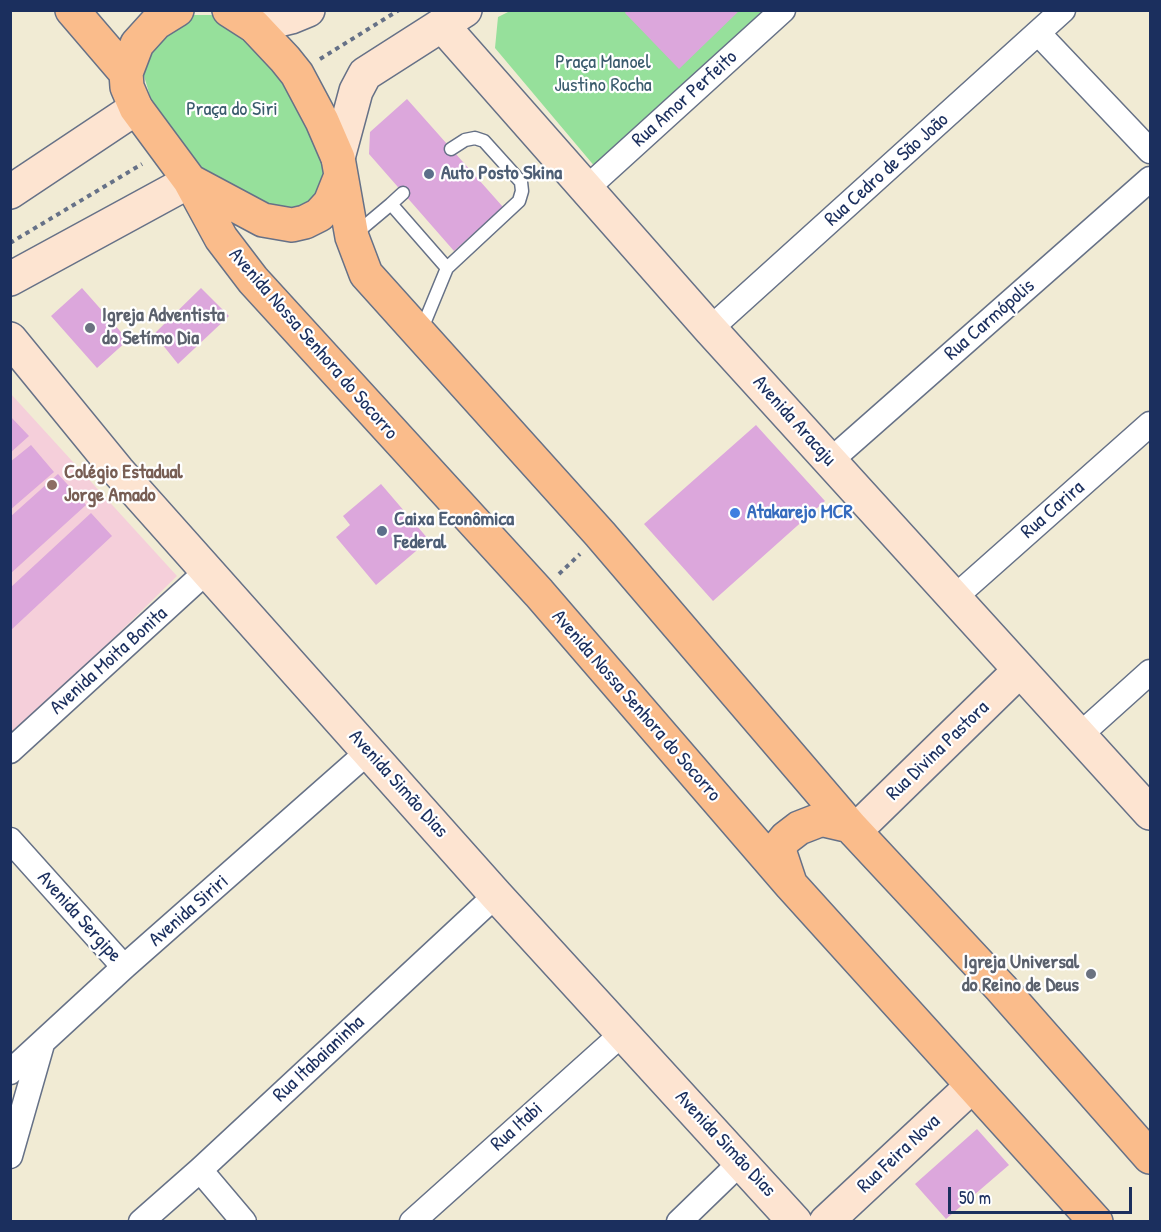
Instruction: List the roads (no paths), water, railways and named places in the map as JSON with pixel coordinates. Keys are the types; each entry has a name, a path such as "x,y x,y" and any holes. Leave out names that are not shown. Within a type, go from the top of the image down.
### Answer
{"main road":[{"path":"72,10 126,73 137,44 156,23 177,10"},
{"path":"242,18 297,74 322,121 339,168 352,237 366,274 600,534 853,828 1001,988 1150,1157"},
{"name":"Avenida Nossa Senhora do Socorro","path":"126,73 127,87 136,108 190,182 221,238 253,280 539,593 791,885 1096,1221"},
{"path":"190,182 263,220 292,225 319,215 330,203 339,168"},
{"path":"791,885 780,853 781,844 786,838 800,828 818,821 825,820 853,828"}],"street":[{"path":"242,18 291,17 308,10"},
{"name":"Rua Amor Perfeito","path":"587,188 783,10"},
{"name":"Rua Cedro de São João","path":"710,329 1063,10"},
{"path":"339,168 356,91 365,74 454,18"},
{"name":"Avenida Aracaju","path":"454,18 587,188 710,329 1081,734 1150,813"},
{"path":"1038,33 1150,151"},
{"path":"10,192 136,108"},
{"name":"Rua Carmópolis","path":"830,461 1150,179"},
{"path":"10,279 190,182"},
{"name":"Avenida Simão Dias","path":"10,339 118,471 207,571 496,895 795,1221"},
{"name":"Rua Carira","path":"955,597 1150,424"},
{"name":"Avenida Moita Bonita","path":"10,751 207,571"},
{"name":"Rua Divina Pastora","path":"853,828 1020,670"},
{"path":"1081,734 1150,672"},
{"name":"Avenida Siriri","path":"10,1072 124,967 369,751"},
{"name":"Avenida Sergipe","path":"10,840 124,967"},
{"name":"Rua Itabaianinha","path":"141,1221 200,1170 496,895"},
{"name":"Rua Itabi","path":"412,1221 623,1033"},
{"path":"10,1156 42,1044"},
{"name":"Rua Feira Nova","path":"826,1221 972,1086"},
{"path":"679,1221 741,1162"},
{"path":"200,1170 244,1221"}],"lane":[{"path":"419,334 447,268 519,201 522,191 521,182 484,141 475,138 465,140 451,150"},
{"path":"352,237 403,193"},
{"path":"391,204 447,268"}],"place":[{"name":"Auto Posto Skina","path":"429,174"},
{"name":"Igreja Adventista do Setímo Dia","path":"90,328"},
{"name":"Colégio Estadual Jorge Amado","path":"52,485"},
{"name":"Atakarejo MCR","path":"735,513"},
{"name":"Caixa Econômica Federal","path":"382,531"},
{"name":"Igreja Universal do Reino de Deus","path":"1091,974"}],"park label":[{"name":"Praça Manoel Justino Rocha","path":"603,74"},
{"name":"Praça do Siri","path":"232,110"}]}
